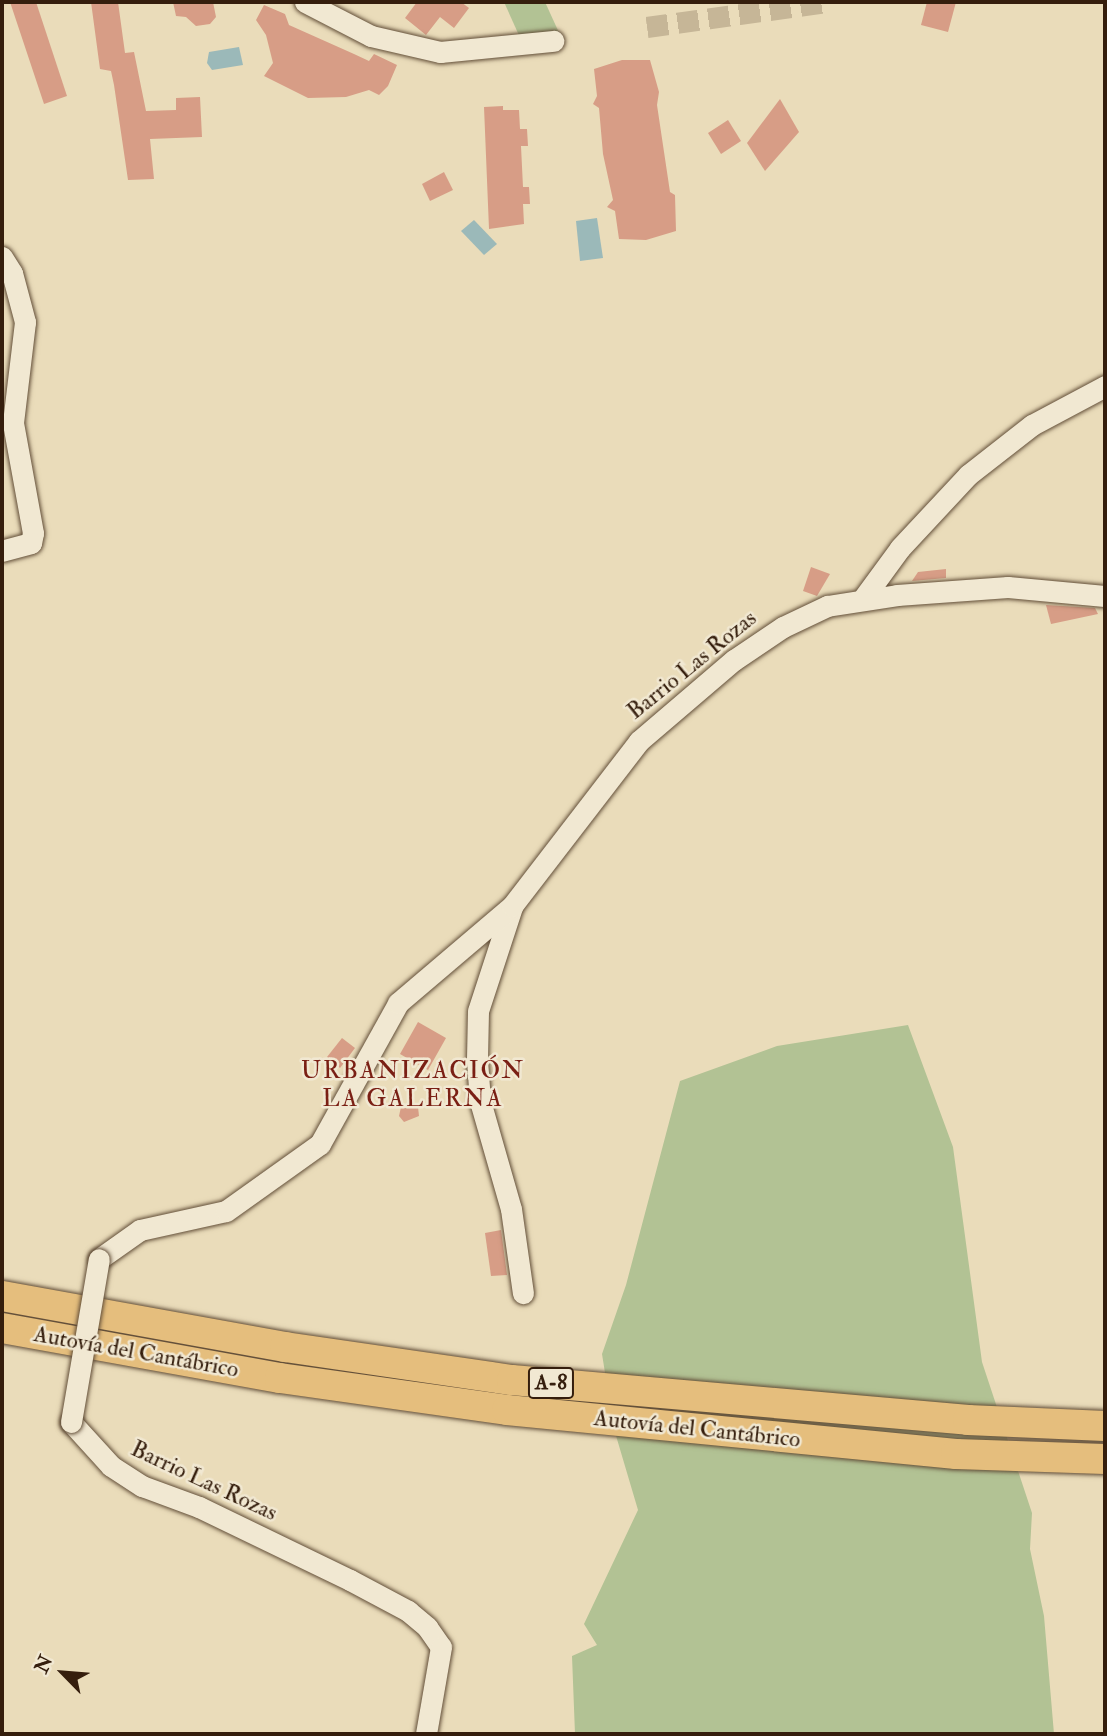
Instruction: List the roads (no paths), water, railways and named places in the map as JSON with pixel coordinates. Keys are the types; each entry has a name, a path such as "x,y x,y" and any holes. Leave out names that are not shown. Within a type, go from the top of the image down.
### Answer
{"highway":[{"name":"Autovía del Cantábrico","path":"2,1296 285,1347 512,1380 968,1420 1105,1426"},
{"name":"Autovía del Cantábrico","path":"2,1328 280,1378 507,1410 956,1454 1105,1460"}],"street":[{"path":"305,2 370,36 440,52 553,41"},
{"path":"2,257 12,273 25,322 13,423 33,533 31,543 2,551"},
{"path":"862,600 900,548 968,475 1032,425 1099,389"},
{"name":"Barrio Las Rozas","path":"426,1734 441,1647 427,1627 408,1611 325,1568 199,1507 142,1486 111,1466 71,1422 99,1259 139,1230 226,1211 320,1144 398,1003 512,906 610,775 639,741 685,700 783,627 827,606 862,600 1008,587 1105,596"},
{"name":"Barrio Las Rozas","path":"512,906 478,1011 477,1060 480,1101 511,1209 523,1293"}],"water":[{"path":"239,47 243,65 212,70 207,63 209,52"},
{"path":"597,218 603,258 580,261 576,221"},
{"path":"474,220 497,244 484,255 461,231"}],"tunnel":[{"path":"647,27 828,2"}],"district":[{"name":"URBANIZACIÓN LA GALERNA","path":"413,1085"}]}
